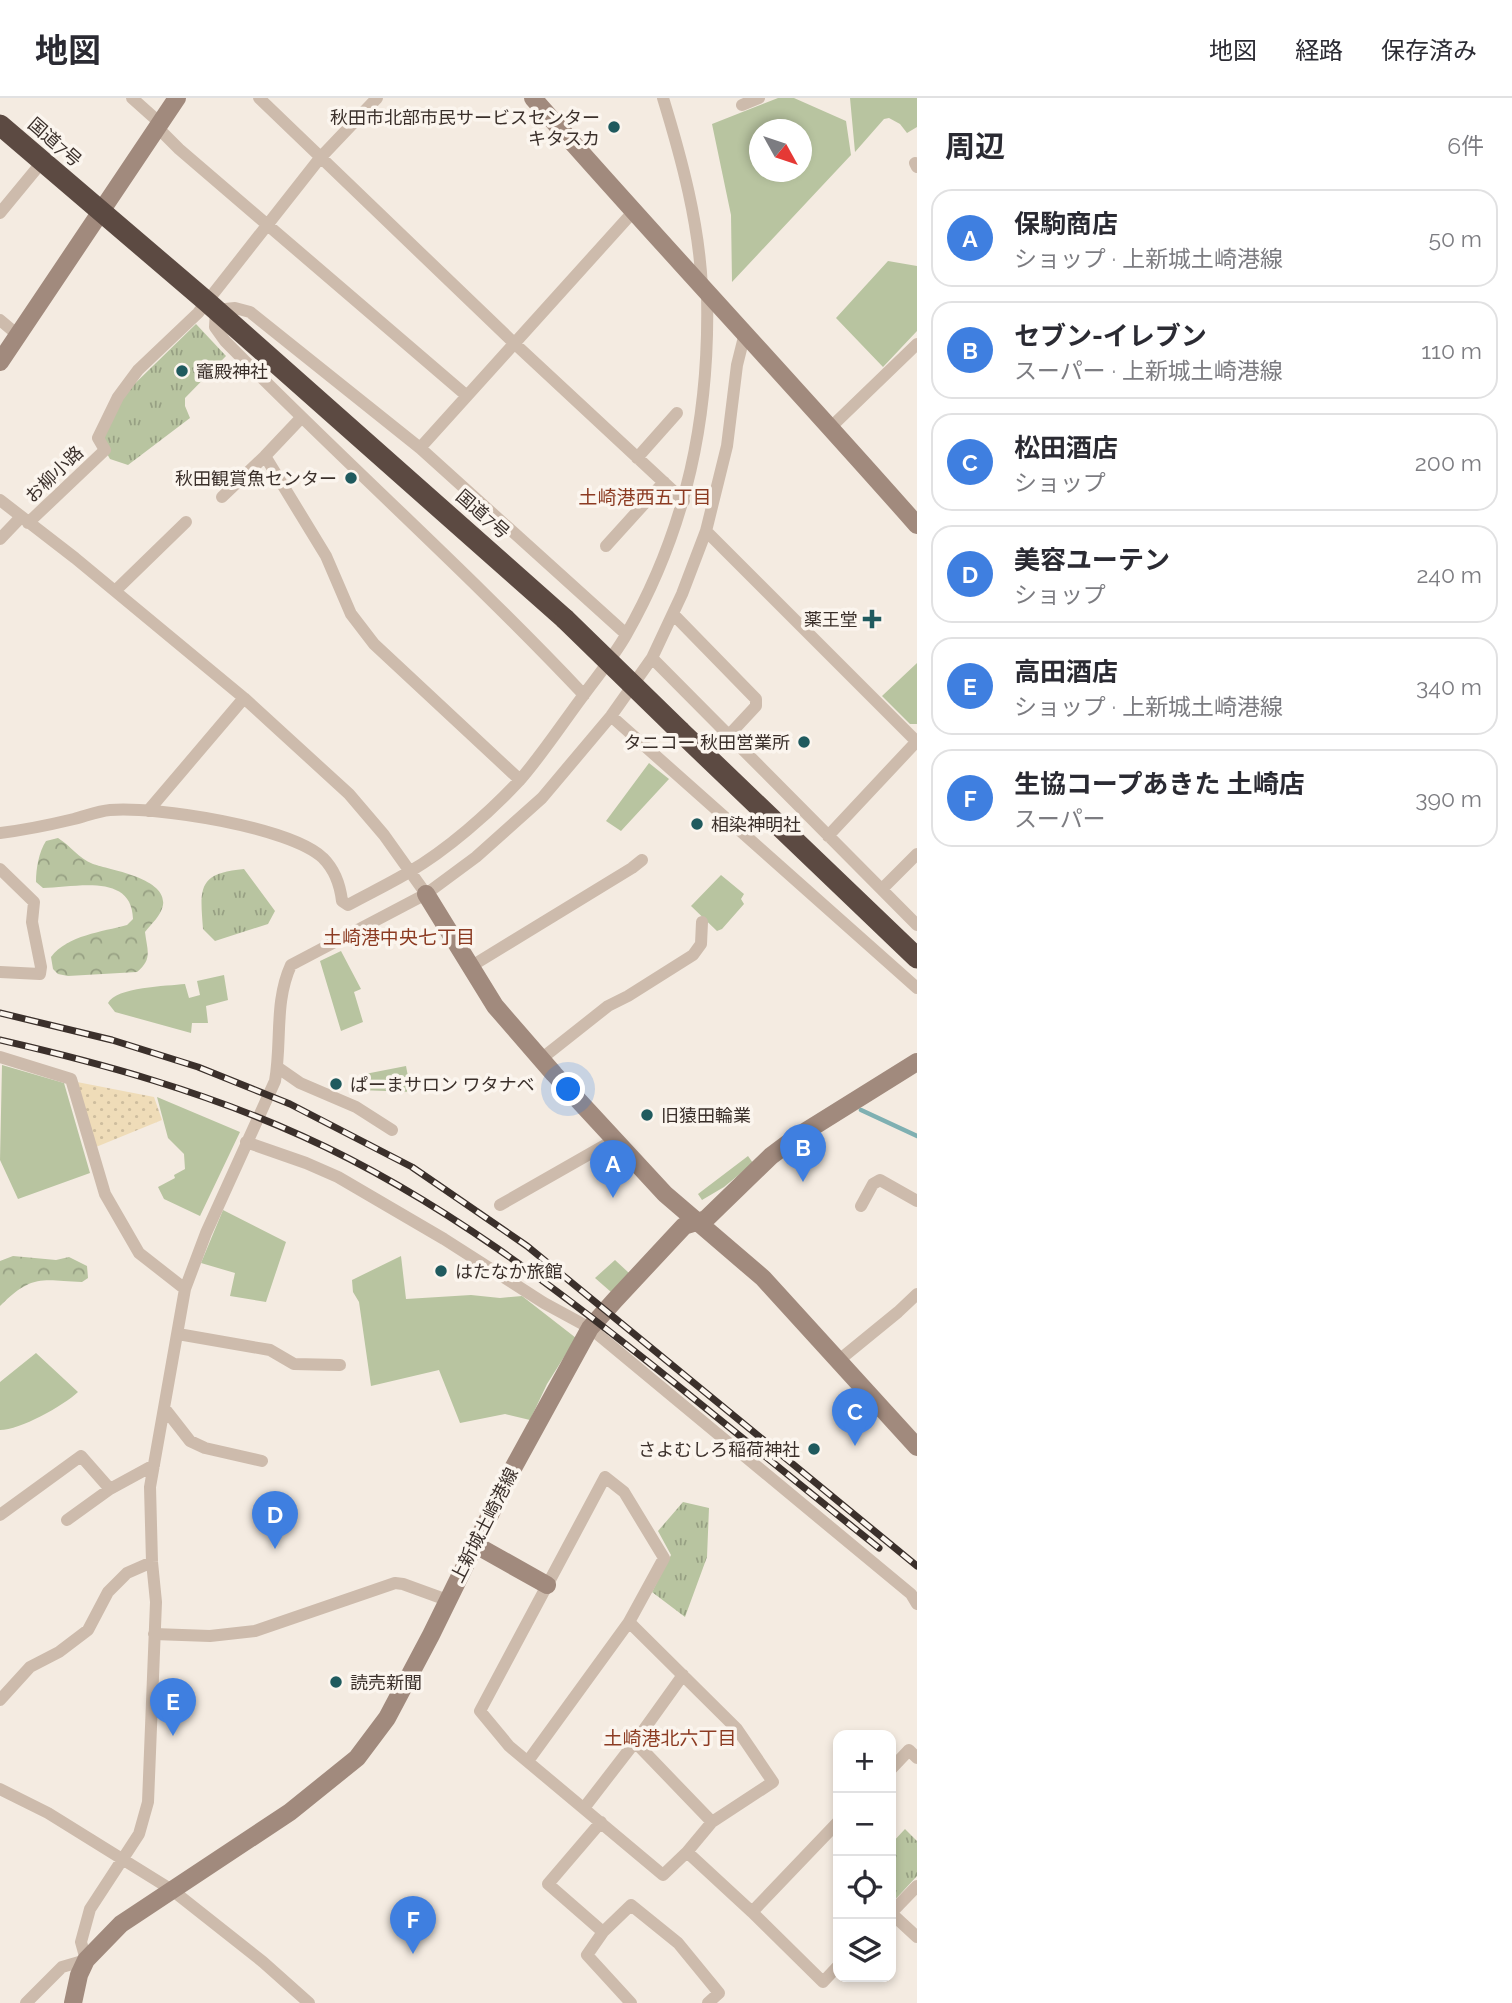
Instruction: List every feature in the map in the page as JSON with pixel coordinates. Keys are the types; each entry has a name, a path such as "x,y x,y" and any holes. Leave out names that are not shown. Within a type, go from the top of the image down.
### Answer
{"highway":[{"name":"国道7号","path":"0,125 211,305 565,619 917,958"}],"street":[{"path":"132,98 179,149 467,396"},
{"path":"0,362 177,98"},
{"path":"259,98 514,344 684,501"},
{"path":"377,98 320,158 211,305 215,327 225,341 301,418 527,634 584,695"},
{"path":"533,98 917,525"},
{"path":"0,833 110,810 148,811 230,822 291,840 308,848 323,859 340,881 342,901 348,905 411,871 488,811 520,780 626,634 655,578 674,533 698,445 708,338 705,291 700,248 681,156 663,98"},
{"path":"742,105 759,98"},
{"path":"0,213 42,162"},
{"path":"420,448 633,212"},
{"path":"211,305 250,312 420,448 626,634"},
{"name":"お柳小路","path":"0,539 105,450 98,438 118,397 138,370 198,313 211,305"},
{"path":"0,320 19,336"},
{"path":"26,2003 62,1967 86,1960 81,1942 90,1909 139,1834 148,1802 156,1602 150,1487 185,1289 206,1233 275,1081 279,1008 291,965 426,894 492,843 542,798 611,716 652,658 673,614 706,531 727,446 737,365 745,333"},
{"path":"831,427 917,344"},
{"path":"637,458 677,414"},
{"path":"222,497 301,418"},
{"path":"265,456 326,556 351,614 374,644 520,780"},
{"path":"606,546 664,482"},
{"path":"0,500 244,698 349,794 411,871 495,1006 541,1059 643,1173 695,1222 763,1278 917,1447"},
{"path":"115,591 186,523"},
{"path":"706,531 917,741 828,836"},
{"path":"673,614 755,699 756,706 729,735"},
{"path":"652,658 917,925"},
{"path":"148,811 244,698"},
{"path":"611,716 917,988"},
{"path":"882,889 917,854"},
{"path":"470,967 642,860"},
{"path":"0,869 34,902 32,922 41,967 40,974 31,976 0,972"},
{"path":"541,1059 608,1006 693,955 701,944 702,922"},
{"path":"0,1057 71,1079 105,1194 139,1252 185,1289"},
{"name":"上新城土崎港線","path":"73,2003 79,1975 86,1960 121,1924 290,1812 357,1758 387,1718 511,1472 590,1328 684,1226 706,1219 749,1175 795,1138 917,1062"},
{"path":"277,1066 300,1083 356,1107 392,1130"},
{"path":"500,1205 614,1140"},
{"path":"246,1142 338,1177 444,1239 544,1303 590,1328 911,1594 917,1604"},
{"path":"861,1206 873,1184 880,1180 917,1201"},
{"path":"838,1361 917,1294"},
{"path":"178,1334 270,1350 294,1364 340,1365"},
{"path":"164,1409 190,1441 205,1448 262,1461"},
{"path":"0,1515 81,1456 110,1489"},
{"path":"68,1520 110,1489 154,1465"},
{"path":"528,1761 629,1622 664,1558 624,1492 605,1477 480,1711 509,1746 663,1875 712,1822 773,1782 737,1729 629,1622"},
{"path":"474,1544 547,1585"},
{"path":"0,1700 30,1667 59,1652 88,1630 108,1592 127,1573 152,1562"},
{"path":"154,1634 210,1636 255,1631 395,1583 447,1600"},
{"path":"584,1808 683,1675"},
{"path":"635,1742 712,1822"},
{"path":"896,1765 914,1750"},
{"path":"0,1789 48,1813 173,1890 309,2003"},
{"path":"600,1822 548,1884 603,1932"},
{"path":"752,1912 833,1827"},
{"path":"687,1852 823,1982 833,1971"},
{"path":"896,1908 917,1886"},
{"path":"631,2003 587,1955 603,1932 631,1905 678,1943 719,1993 708,2003"},
{"path":"896,1918 917,1937"}],"green space":[{"path":"778,98 794,98 846,121 851,155 732,282 731,215 712,124"},
{"path":"850,98 917,98 917,127 907,133 900,124 889,118 884,119 855,152"},
{"path":"888,261 917,266 917,331 883,367 836,318"},
{"path":"196,324 226,356 185,398 190,418 128,465 110,459 98,438 116,402"},
{"path":"917,663 917,724 910,724 882,696"},
{"path":"649,763 669,779 621,831 606,821"},
{"path":"58,838 93,864 147,882 162,896 160,913 145,932 147,958 137,972 68,976 58,974 53,969 51,957 67,944 86,935 127,925 133,919 130,904 123,894 112,889 85,885 43,888 36,882 38,860 46,841"},
{"path":"244,869 275,911 268,924 215,941 203,929 202,893 210,879 217,874"},
{"path":"721,875 744,894 741,899 744,904 722,929 717,931 691,906"},
{"path":"341,951 361,989 354,992 363,1022 341,1031 320,961"},
{"path":"224,975 228,1000 206,1006 208,1023 192,1023 191,1033 115,1012 108,1003 131,990 185,984 189,998 200,995 197,981"},
{"path":"2,1065 64,1083 90,1173 18,1199 0,1160"},
{"path":"406,1066 411,1092 360,1090 358,1083 366,1081 365,1074"},
{"path":"157,1097 240,1132 200,1216 164,1199 158,1187 185,1169 184,1154 168,1138"},
{"path":"748,1156 753,1163 724,1187 702,1200 698,1194"},
{"path":"223,1210 286,1242 266,1302 230,1296 235,1273 201,1263"},
{"path":"13,1256 56,1260 69,1257 87,1266 88,1278 82,1282 38,1281 21,1288 0,1306 0,1261"},
{"path":"401,1256 406,1299 471,1295 500,1298 522,1296 576,1338 547,1384 530,1420 505,1414 460,1423 439,1370 371,1386 359,1302 353,1292 352,1280"},
{"path":"615,1260 629,1273 611,1292 595,1278"},
{"path":"36,1353 78,1392 41,1416 19,1426 0,1430 0,1382"},
{"path":"683,1502 709,1508 707,1557 685,1617 652,1592 671,1555 658,1531"},
{"path":"905,1829 917,1841 917,1876 896,1899 896,1856 896,1839"}],"sand":[{"path":"77,1082 154,1097 162,1120 96,1147"}],"waterway":[{"path":"861,1110 917,1136"}],"railway":[{"path":"0,1013 112,1040 198,1067 290,1104 412,1167 527,1246 917,1566"},
{"path":"0,1040 116,1069 229,1106 302,1136 402,1188 450,1217 543,1281 879,1548"}],"place":[{"name":"秋田市北部市民サービスセンター キタスカ","path":"614,127"},
{"name":"竈殿神社","path":"182,371"},
{"name":"秋田観賞魚センター","path":"351,478"},
{"name":"薬王堂","path":"872,619"},
{"name":"タニコー 秋田営業所","path":"804,742"},
{"name":"相染神明社","path":"697,824"},
{"name":"ぱーまサロン ワタナベ","path":"336,1084"},
{"name":"旧猿田輪業","path":"647,1115"},
{"name":"セブン-イレブン","path":"803,1182"},
{"name":"保駒商店","path":"613,1198"},
{"name":"はたなか旅館","path":"441,1271"},
{"name":"松田酒店","path":"855,1446"},
{"name":"さよむしろ稲荷神社","path":"814,1449"},
{"name":"美容ユーテン","path":"275,1549"},
{"name":"読売新聞","path":"336,1682"},
{"name":"高田酒店","path":"173,1736"},
{"name":"生協コープあきた 土崎店","path":"413,1954"}],"district":[{"name":"土崎港西五丁目","path":"645,497"},
{"name":"土崎港中央七丁目","path":"399,937"},
{"name":"土崎港北六丁目","path":"670,1738"}]}
